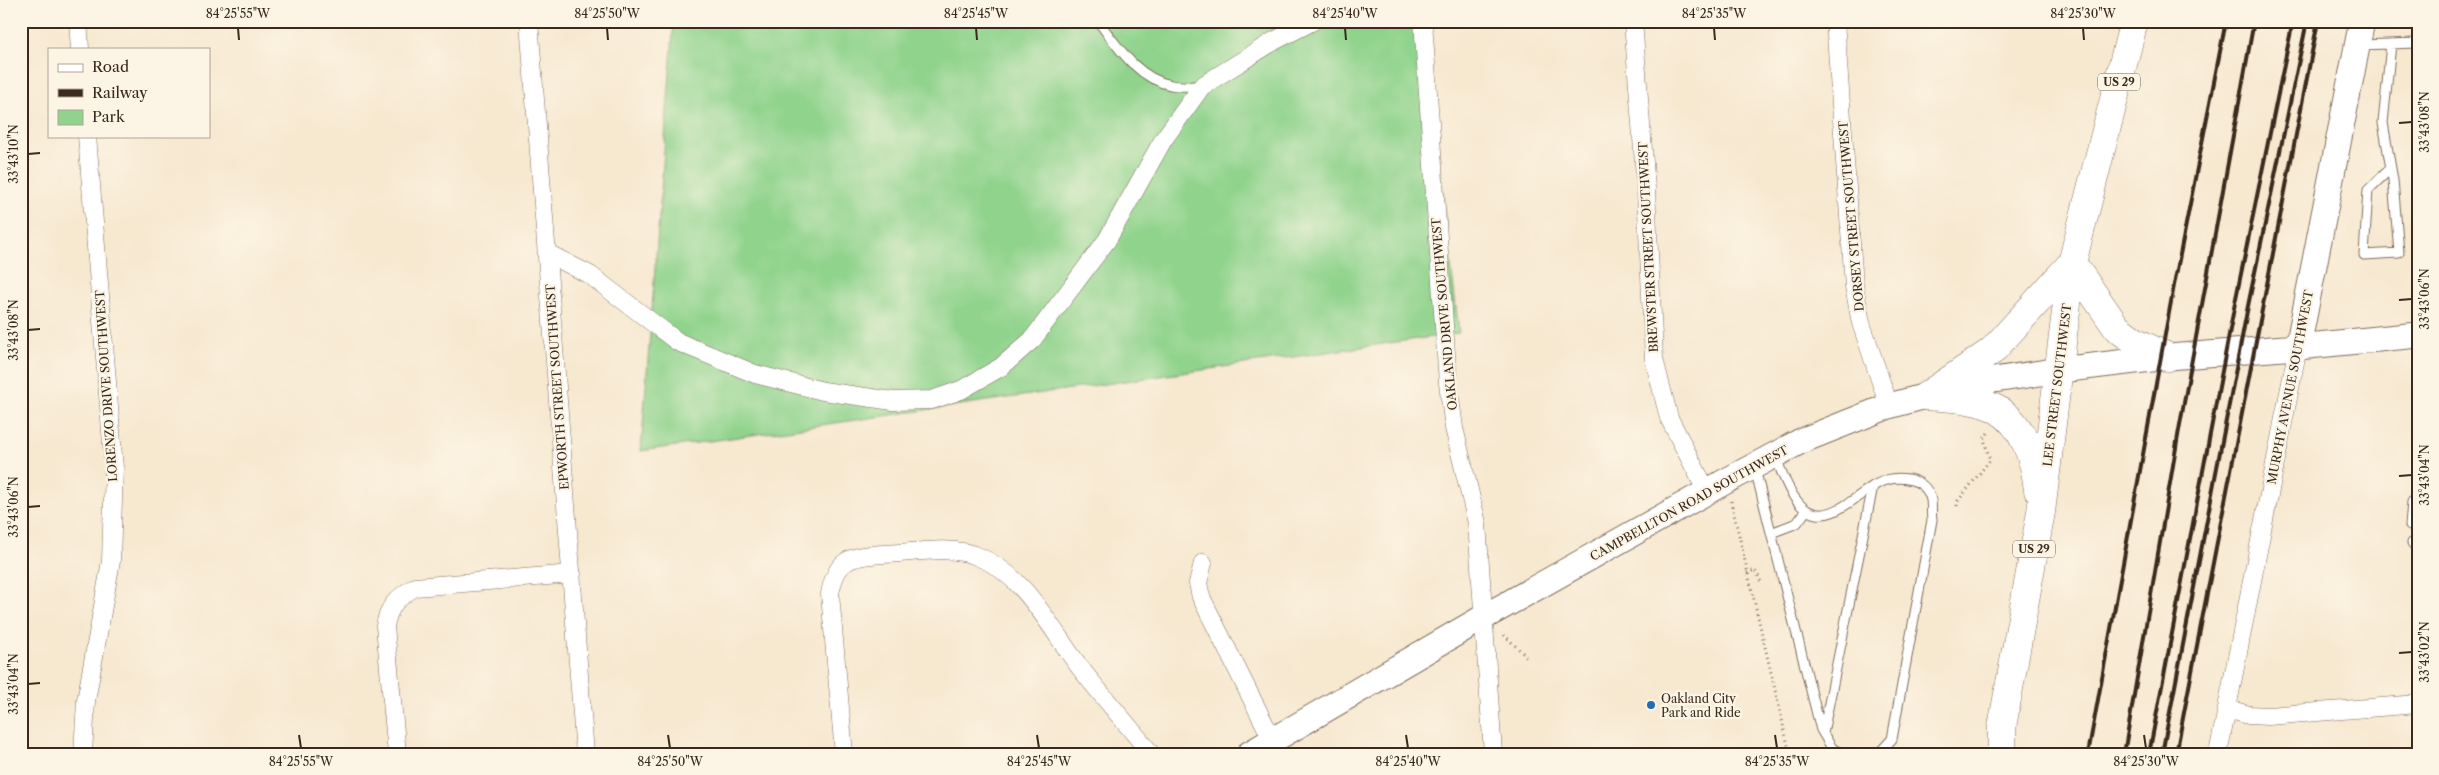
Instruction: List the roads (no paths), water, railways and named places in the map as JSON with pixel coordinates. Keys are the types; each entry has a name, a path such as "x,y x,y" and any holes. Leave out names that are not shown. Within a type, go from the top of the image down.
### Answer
{"main road":[{"name":"LEE STREET SOUTHWEST","path":"2002,754 2002,727 2041,512 2072,263 2134,21"},
{"name":"MURPHY AVENUE SOUTHWEST","path":"2298,347 2362,21"},
{"path":"1926,396 1992,351 2072,263 2117,328 2136,342 2168,356"},
{"name":"CAMPBELLTON ROAD SOUTHWEST","path":"1249,754 1484,617 1716,487 1801,441 1889,406 1974,383 2060,370 2168,356 2298,347 2418,335"},
{"path":"1926,396 1975,402 1998,410 2015,425 2026,442 2034,469 2041,512"}],"street":[{"path":"78,21 80,48"},
{"name":"EPWORTH STREET SOUTHWEST","path":"529,21 585,754"},
{"path":"547,253 590,275 678,342 755,374 823,391 892,401 932,400 961,390 1001,367 1032,340 1107,240 1163,140 1202,86 1274,41 1313,21"},
{"name":"OAKLAND DRIVE SOUTHWEST","path":"1423,21 1448,383 1454,428 1476,523 1493,754"},
{"name":"BREWSTER STREET SOUTHWEST","path":"1633,21 1646,189 1654,359 1669,418 1716,487"},
{"name":"DORSEY STREET SOUTHWEST","path":"1835,21 1854,286 1860,323 1889,406"},
{"name":"LORENZO DRIVE SOUTHWEST","path":"83,754 86,701 111,561 114,468 87,138"},
{"name":"MURPHY AVENUE SOUTHWEST","path":"2218,754 2298,347"},
{"path":"844,754 830,594 833,576 844,563 864,556 949,550 976,556 999,567 1021,587 1080,668 1151,754"},
{"path":"1203,563 1198,583 1201,597 1272,739"},
{"path":"397,754 385,626 387,612 394,600 415,586 572,574"},
{"path":"2227,709 2249,715 2268,716 2418,704"}],"lane":[{"path":"1098,21 1124,55 1152,80 1171,86 1202,86"},
{"path":"2357,46 2418,42"},
{"path":"2389,170 2368,190 2364,255 2399,253 2393,180 2389,170 2383,124 2391,44"},
{"path":"1764,461 1806,511 1820,514 1837,510 1873,486 1893,478 1910,479 1923,485 1931,499 1932,520 1892,739 1881,751 1874,754"},
{"path":"1764,461 1771,533 1823,734 1832,748 1842,754"},
{"path":"1823,734 1873,486"},
{"path":"2410,526 2412,502 2418,497"},
{"path":"1771,533 1797,523 1806,511"}],"railway":[{"path":"2088,754 2175,280 2226,21"},
{"path":"2124,754 2179,430 2254,21"},
{"path":"2149,754 2235,303 2293,21"},
{"path":"2162,754 2248,306 2307,21"},
{"path":"2176,754 2318,21"}],"place":[{"name":"Oakland City Park and Ride","path":"1651,705"}]}
